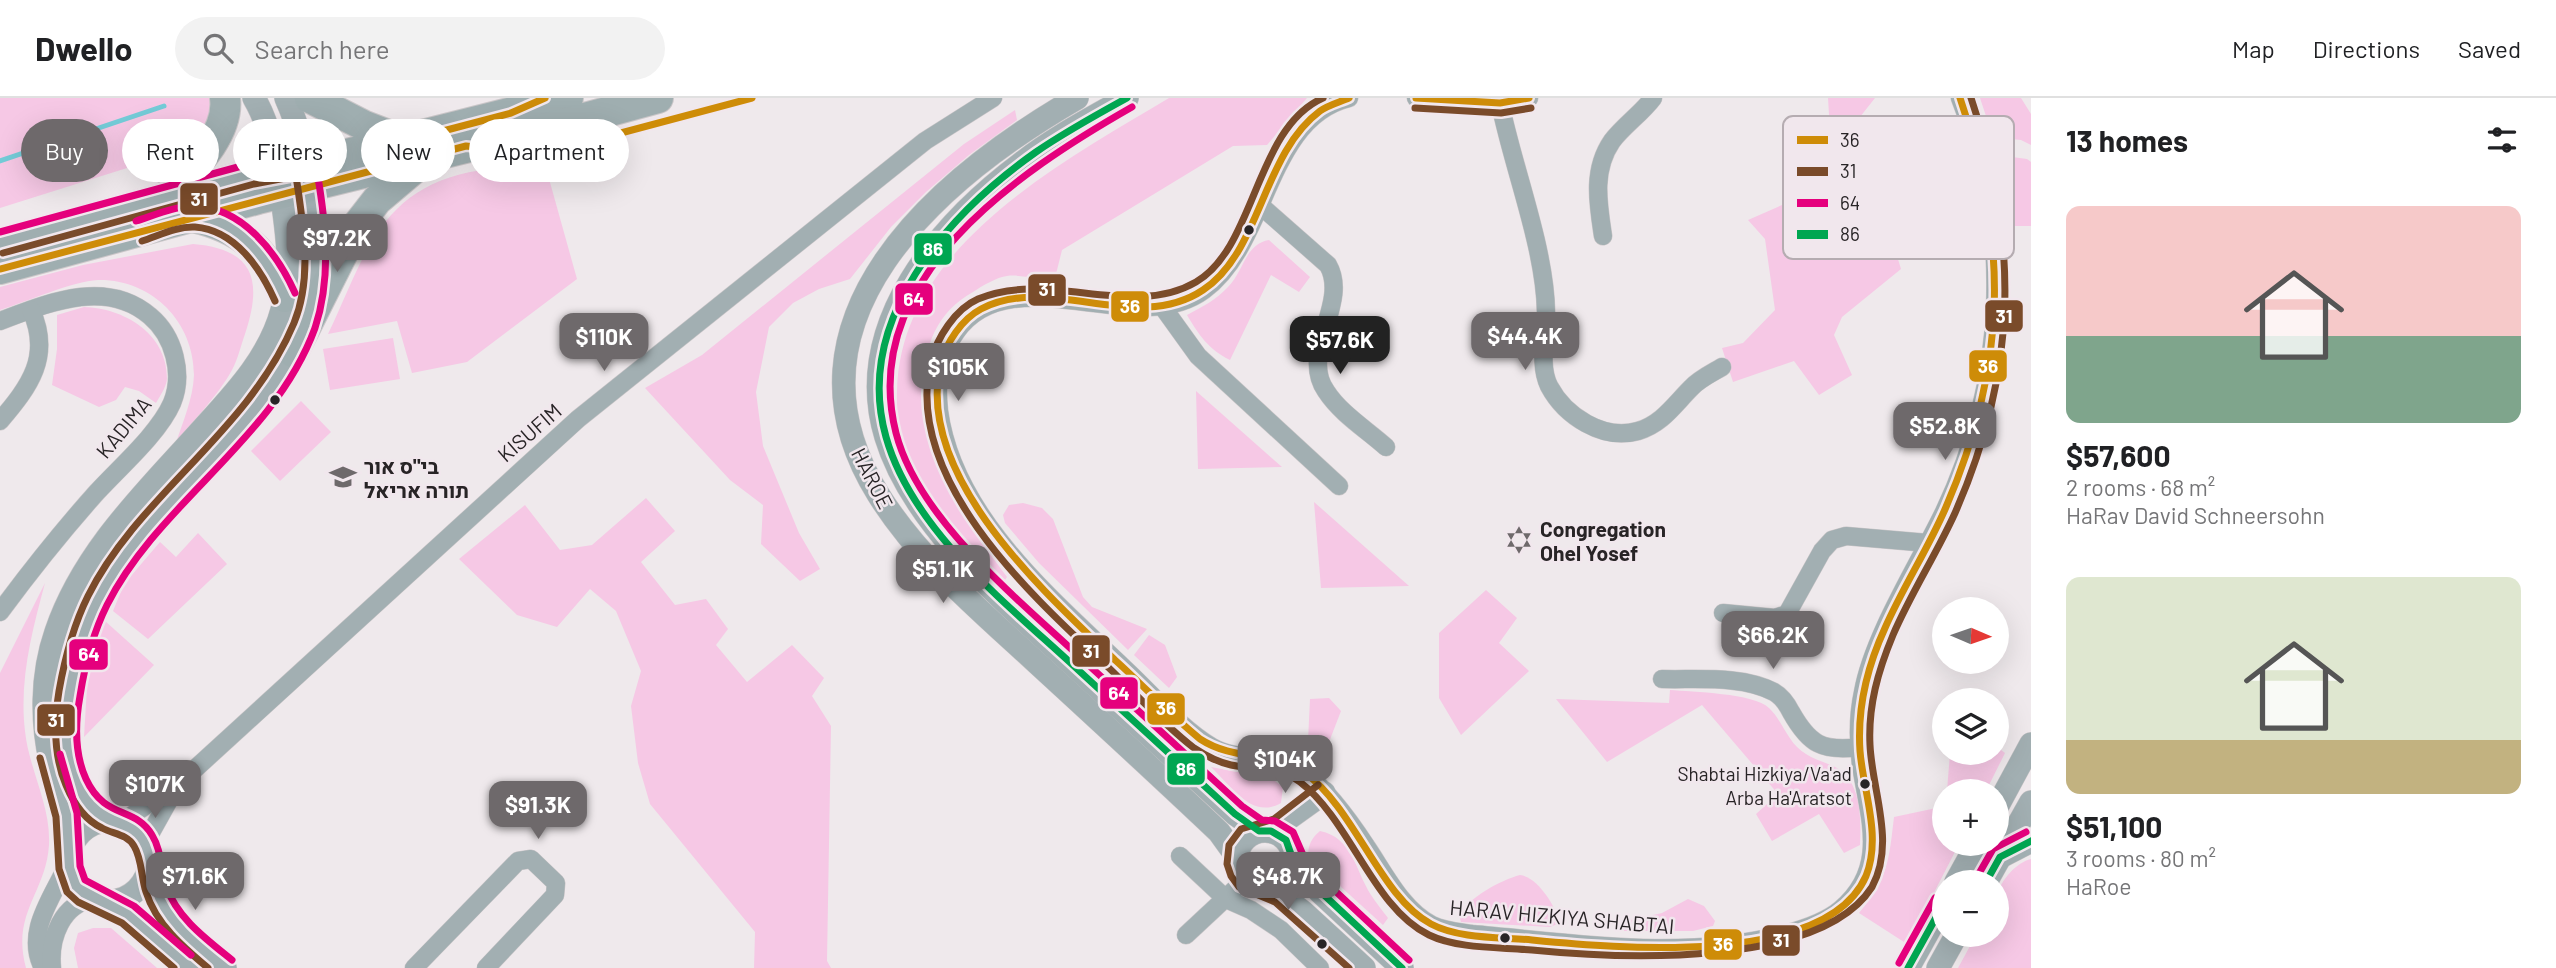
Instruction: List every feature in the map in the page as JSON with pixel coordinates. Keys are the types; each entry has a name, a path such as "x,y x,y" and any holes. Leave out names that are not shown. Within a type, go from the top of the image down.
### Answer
{"main road":[{"path":"167,196 191,170 220,129 225,116 225,98"},
{"path":"310,98 361,124"},
{"path":"455,128 568,98"},
{"path":"455,149 559,125 658,98"},
{"path":"0,243 167,196 265,182"},
{"path":"0,269 192,216 282,182"},
{"path":"293,352 356,227 369,208 397,182"},
{"path":"192,216 227,227 243,236 267,262 285,297"}],"street":[{"path":"254,98 264,119"},
{"path":"286,98 294,119"},
{"name":"HAROE","path":"1077,98 1029,128 948,190 904,234 873,277 851,332 845,384 850,427 857,450 877,493 911,539 961,592 1219,832 1237,857"},
{"name":"HAROE","path":"1127,98 1024,161 945,233 910,281 889,327 883,353 880,406 886,437 897,464 928,515 969,565 1235,814 1265,831"},
{"path":"1339,485 1198,356 1162,306 1201,293 1223,273 1243,244 1278,166 1301,131 1320,111 1349,98"},
{"path":"1416,98 1500,103 1529,98"},
{"path":"1603,236 1598,197 1603,160 1612,142 1653,98"},
{"name":"HARAV HIZKIYA SHABTAI","path":"1960,98 1966,116"},
{"name":"KISUFIM","path":"145,842 165,804 185,778 525,465 629,377 906,156 987,101"},
{"path":"1500,103 1542,275 1546,316 1545,371 1549,385 1561,402 1576,418 1596,428 1637,432 1657,422 1692,386 1722,367"},
{"path":"190,968 76,885 68,859 69,832 48,746 44,702 49,654 67,603 81,574 113,530 239,389 270,341 285,297 293,182"},
{"path":"225,968 172,920 157,892 145,842 131,827 115,822 89,803 81,792 72,775 67,755 68,687 72,664 90,613 103,587 132,546 259,405 293,352 310,309 316,247 294,182"},
{"path":"1261,206 1328,265 1334,275 1317,371 1325,390 1386,447"},
{"name":"HARAV HIZKIYA SHABTAI","path":"1162,306 1024,298 994,305 968,319 957,329 939,367 938,397 949,451 967,489 992,530 1034,581 1201,740 1223,752 1277,760 1298,768 1353,827 1401,897 1423,919 1450,931 1472,934 1669,950 1727,946 1799,931 1840,910 1855,894 1870,861 1873,827 1860,747 1860,710 1868,672 1965,461 1977,425 1990,357 1996,293 1995,259"},
{"name":"KADIMA","path":"0,321 66,299 90,296 114,298 136,305 153,318 170,341 174,354 176,389 166,415 156,429 74,518 0,611"},
{"path":"0,421 24,393 33,376 39,339 38,324 31,310"},
{"path":"1723,613 1775,618 1787,614 1822,551 1832,540 1846,536 1928,543"},
{"path":"1662,678 1746,683 1763,687 1782,699 1804,735 1816,743 1829,748 1860,747"},
{"path":"2009,784 2031,744"},
{"name":"KISUFIM","path":"115,822 185,778"},
{"path":"1993,870 2031,801 2009,787"},
{"path":"1324,793 1242,844 1237,857 1241,873 1246,879 1252,884 1269,887 1303,912 1364,968"},
{"path":"1269,887 1288,875 1292,853 1324,793"},
{"path":"43,968 35,943 38,928 72,845 87,827 115,822"},
{"path":"1265,831 1286,840 1320,892 1402,968"},
{"path":"2000,857 2031,841"},
{"path":"1180,856 1226,899 1251,910 1281,930 1320,968"},
{"path":"414,968 518,861 531,859 556,883 555,895 486,968"},
{"path":"52,968 56,931 71,907 80,901 120,901 140,888 149,866"},
{"path":"1186,935 1246,879"},
{"path":"1908,968 1932,924"},
{"path":"1938,968 1950,947"}],"shaded area":[{"path":"0,98 211,98 213,114 209,119 122,119 122,170 108,174 108,119 21,119 21,182 83,182 0,208"},
{"path":"1169,98 1307,98 1267,145 1233,146 1062,250 1054,282 1024,276 1007,276 994,280 950,309 935,330 927,355 924,381 931,437 949,488 961,511 1007,577 1000,587 929,497 907,458 900,438 897,409 905,340 926,294 956,252 994,215 1036,181"},
{"path":"1828,98 1875,98 1861,116 1829,116"},
{"path":"1980,98 2021,98 2031,114 2031,145 2014,139 2014,116 1986,116"},
{"path":"1015,110 1017,120 969,155 926,192 891,227 850,279 819,289 793,303 769,327 756,392 763,446 799,533 820,569 800,581 761,544 763,505 730,480 645,388 702,355 964,144"},
{"path":"2014,157 2031,162 2031,226 2015,226"},
{"path":"469,172 469,182 550,182 577,279 467,362 412,373 397,321 328,334 364,255 394,212 414,195 437,182 455,182 455,176"},
{"path":"1783,205 1783,259 1898,259 1901,269 1842,317 1834,335 1852,375 1819,395 1794,361 1733,382 1722,348 1743,343 1775,310 1765,239 1748,220"},
{"path":"1269,240 1310,277 1299,292 1271,275 1230,360 1205,341 1187,315 1223,292 1233,281 1250,252"},
{"path":"193,244 213,247 241,260 253,283 253,298 245,334 232,370 176,443 192,393 192,356 178,321 152,296 136,287 98,280 63,288 0,310 0,287 83,265"},
{"path":"84,307 99,308 127,318 151,336 160,348 167,378 165,388 156,403 139,391 125,387 116,400 99,407 52,385 57,349 57,315"},
{"path":"393,338 400,379 330,390 323,349"},
{"path":"1196,391 1282,467 1198,469"},
{"path":"301,401 331,432 280,481 251,451"},
{"path":"646,498 675,531 641,562 675,605 706,599 728,629 716,645 747,682 792,645 824,678 812,696 831,726 827,961 831,968 754,968 755,932 650,804 638,763 631,706 641,671 616,611 590,589 557,627 517,615 459,559 525,505 560,550 592,545"},
{"path":"1314,502 1409,586 1321,588"},
{"path":"1023,503 1042,508 1053,519 1083,597 1092,607 1147,629 1128,650 1039,563 1005,523 1003,515 1009,505"},
{"path":"198,533 227,564 148,639 113,611 124,584 160,542 176,557"},
{"path":"45,583 25,674 24,712 27,745 47,816 49,845 47,862 23,932 26,968 0,968 0,673"},
{"path":"1486,590 1517,618 1499,643 1529,671 1461,735 1439,698 1439,633"},
{"path":"105,621 154,665 84,737 89,652"},
{"path":"1149,635 1165,645 1177,677 1169,688 1134,655"},
{"path":"1670,690 1737,696 1769,708 1800,750 1840,770 1853,785 1859,805 1860,845 1844,853 1819,814 1772,841 1756,814 1778,794 1702,705 1607,762 1556,699 1669,703"},
{"path":"1329,698 1341,711 1329,742 1308,741 1310,699"},
{"path":"1949,765 1999,765 1992,779 1948,779"},
{"path":"1211,767 1271,778 1283,787 1281,803 1270,807 1251,804"},
{"path":"1932,809 1932,856 1953,856 1946,870 1932,870 1932,897 1904,942 1859,913 1882,879 1894,817"},
{"path":"1320,831 1340,840 1352,856 1371,895 1388,918 1383,925 1308,857 1311,842"},
{"path":"2031,859 2031,968 1958,968 1969,947 2009,947 2009,875"},
{"path":"1520,875 1540,887 1555,909 1560,923 1550,927 1461,922 1459,915 1477,896"},
{"path":"1688,899 1704,906 1715,921 1713,926 1693,931 1624,931 1626,921 1662,913"},
{"path":"93,928 111,928 157,968 78,968 74,948 78,933"}],"waterway":[{"path":"108,125 164,106"},
{"path":"0,161 21,154"}],"transit line":[{"name":"36","path":"455,128 511,113 545,98"},
{"name":"36","path":"0,269 466,146 529,153 557,150 752,98"},
{"name":"86","path":"1127,98 1036,152 1003,178 970,207 941,239 915,274 895,312 883,352 879,394 886,437 899,471 917,503 939,534 992,591 1235,814 1259,831 1271,831 1286,840 1293,860 1308,880 1402,968"},
{"name":"31","path":"1323,98 1300,113 1283,134 1232,243 1216,265 1196,282 1171,292 1144,296 1033,289 1005,291 978,299 962,310 942,334 931,361 927,405 936,449 955,491 981,532 1045,607 1194,748 1221,762 1275,771 1300,782 1334,819 1392,905 1409,922 1440,940 1466,945 1570,953 1665,955 1716,952 1765,945 1810,932 1846,913 1872,887 1882,853 1881,817 1870,745 1875,689 1893,635 1955,513 1991,409 2005,307 2004,259"},
{"name":"36","path":"1349,98 1323,109 1301,129 1285,152 1238,252 1222,273 1203,290 1177,302 1150,307 1035,297 1008,300 981,309 961,325 943,355 938,405 946,447 965,488 991,528 1054,601 1200,739 1227,751 1281,762 1305,773 1339,808 1397,894 1413,911 1431,924 1454,932 1613,946 1715,946 1764,939 1808,926 1844,905 1866,876 1872,845 1859,735 1865,688 1873,657 1885,628 1939,523 1966,455 1981,404 1990,354 1994,304 1993,259"},
{"name":"36","path":"1416,98 1500,103 1529,98"},
{"name":"36","path":"1960,98 1965,116"},
{"name":"31","path":"1971,98 1976,116"},
{"name":"64","path":"1132,107 1042,164 997,198 957,237 923,279 900,326 890,377 896,433 908,465 925,496 948,527 1001,584 1242,806 1262,820 1275,821 1293,832 1303,855 1316,873 1409,960"},
{"name":"31","path":"1415,108 1501,113 1531,108"},
{"name":"64","path":"0,232 249,164 304,154 311,155 315,160 326,244 324,287 315,328 296,368 273,404 156,534 129,568 107,605 93,639 84,672 77,717 79,759 94,792 102,801 145,826 155,841 166,886 177,908 193,927 232,960"},
{"name":"31","path":"3,253 254,184 296,176 305,269 300,305 294,323 274,362 250,398 135,526 110,559 78,619 67,654 57,703 57,750 62,774 72,798 90,820 131,842 139,857 146,892 156,914 180,943 208,968"},
{"name":"64","path":"136,221 188,206 212,209 228,215 243,224 268,248 295,293"},
{"name":"31","path":"142,241 188,227 222,235 234,243 254,264 275,301"},
{"name":"64","path":"60,754 77,813 80,866 85,880 134,906 191,955"},
{"name":"31","path":"40,758 56,817 59,869 67,892 78,902 122,923 174,968"},
{"name":"31","path":"1318,785 1274,819 1241,829 1229,845 1227,864 1239,887 1275,902 1349,968"},
{"name":"64","path":"1981,870 1993,849 2026,832"},
{"name":"86","path":"1993,870 2000,857 2031,841"},
{"name":"64","path":"1899,963 1932,903"},
{"name":"86","path":"1908,968 1932,925"}],"place":[{"name":"בי\"ס אור תורה אריאל","path":"343,477"},
{"name":"Congregation Ohel Yosef","path":"1519,540"},
{"name":"Shabtai Hizkiya/Va'ad Arba Ha'Aratsot","path":"1865,784"}]}
